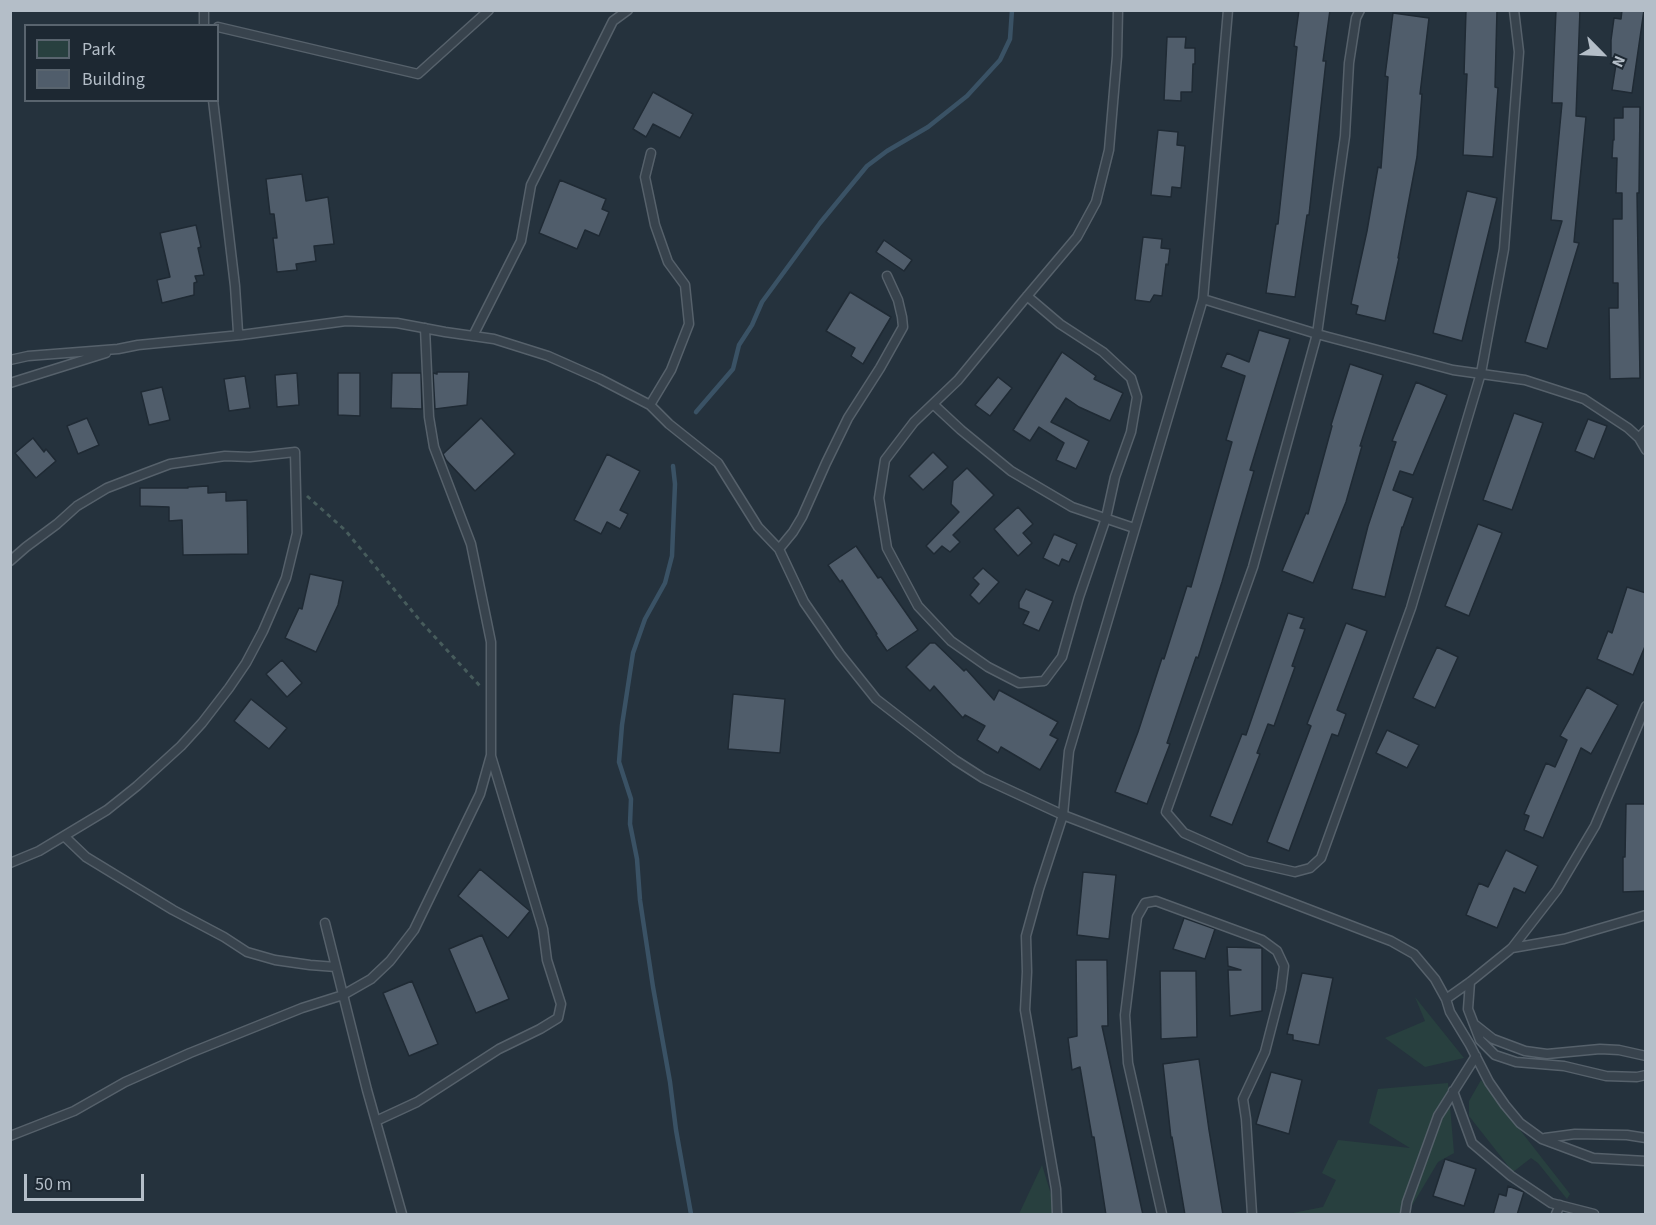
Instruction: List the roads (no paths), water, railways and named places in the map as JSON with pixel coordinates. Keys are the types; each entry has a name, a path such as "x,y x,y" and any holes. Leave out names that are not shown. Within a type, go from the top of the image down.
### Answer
{"lane":[{"path":"219,27 418,74 489,10"},
{"path":"473,336 521,241 531,185 613,21 628,10"},
{"path":"1027,296 1060,324 1103,352 1131,378 1137,397 1131,432 1115,477 1106,518 1079,597 1062,657 1044,681 1019,683 988,667 951,641 918,606 887,548 879,498 885,460 914,422 958,380 1027,296 1077,237 1096,202 1109,150 1117,56 1118,10"},
{"path":"1057,1215 1056,1190 1025,1010 1026,936 1063,815 1069,751 1203,299 1228,10"},
{"path":"1360,10 1356,18 1349,63 1345,136 1317,334 1253,567 1166,812 1184,833 1247,861 1295,872 1310,868 1321,858 1411,608 1481,373 1504,249 1519,52 1514,10"},
{"path":"213,102 236,286 237,332 241,335"},
{"path":"650,405 671,370 689,324 685,285 668,262 655,225 645,177 651,153"},
{"path":"779,549 802,517 848,418 903,327 898,300 887,276"},
{"path":"1203,299 1317,334 1453,370 1525,380 1584,399 1628,428 1640,438 1646,450"},
{"path":"10,383 118,349 138,345 241,335 346,321 397,323 494,339 548,356 600,379 650,405 669,424 718,464 758,526 779,549 804,602 840,654 876,699 955,760 983,778 1063,815 1391,941 1414,954 1435,979 1450,1012 1490,1082 1520,1123 1542,1139 1593,1158 1646,1161"},
{"path":"10,1136 74,1111 125,1082 181,1057 302,1008 343,994 371,979 390,961 414,930 480,794 491,755 491,642 471,544 434,447 429,417 425,328"},
{"path":"10,360 28,356 118,349"},
{"path":"933,404 1011,471 1072,507 1134,528"},
{"path":"1640,438 1646,430"},
{"path":"10,561 77,506 107,488 170,464 225,456 250,457 296,452 297,533 286,578 246,663 202,723 181,746 108,810 39,851 10,862"},
{"path":"1446,999 1512,948 1557,890 1595,826 1646,706"},
{"path":"376,1121 417,1102 499,1049 558,1018 561,1004 547,960 543,929 491,755"},
{"path":"64,836 96,863 247,952 287,962 336,967"},
{"path":"1162,1215 1128,1063 1125,1015 1137,917 1145,903 1156,901 1262,940 1277,951 1284,966 1281,990 1265,1052 1243,1099 1252,1215"},
{"path":"1512,948 1564,939 1646,915"},
{"path":"325,923 402,1215"},
{"path":"1470,982 1468,1009 1480,1040 1495,1055 1516,1062 1564,1066 1606,1076 1646,1075"},
{"path":"1474,1024 1492,1039 1525,1051 1547,1054 1600,1049 1619,1050 1646,1056"},
{"path":"1405,1215 1407,1202 1438,1116 1476,1056"},
{"path":"1453,1091 1472,1143 1511,1176 1551,1203 1594,1215"},
{"path":"1542,1139 1575,1134 1627,1135 1646,1138"},
{"path":"1556,1215 1560,1205"}],"waterway":[{"path":"696,412 733,369 739,345 752,325 762,302 820,223 867,166 887,151 928,127 967,96 1000,60 1010,39 1012,10"},
{"path":"673,466 675,484 672,556 665,583 645,619 633,653 619,762 631,799 630,824 637,859 640,900 691,1214"}]}
